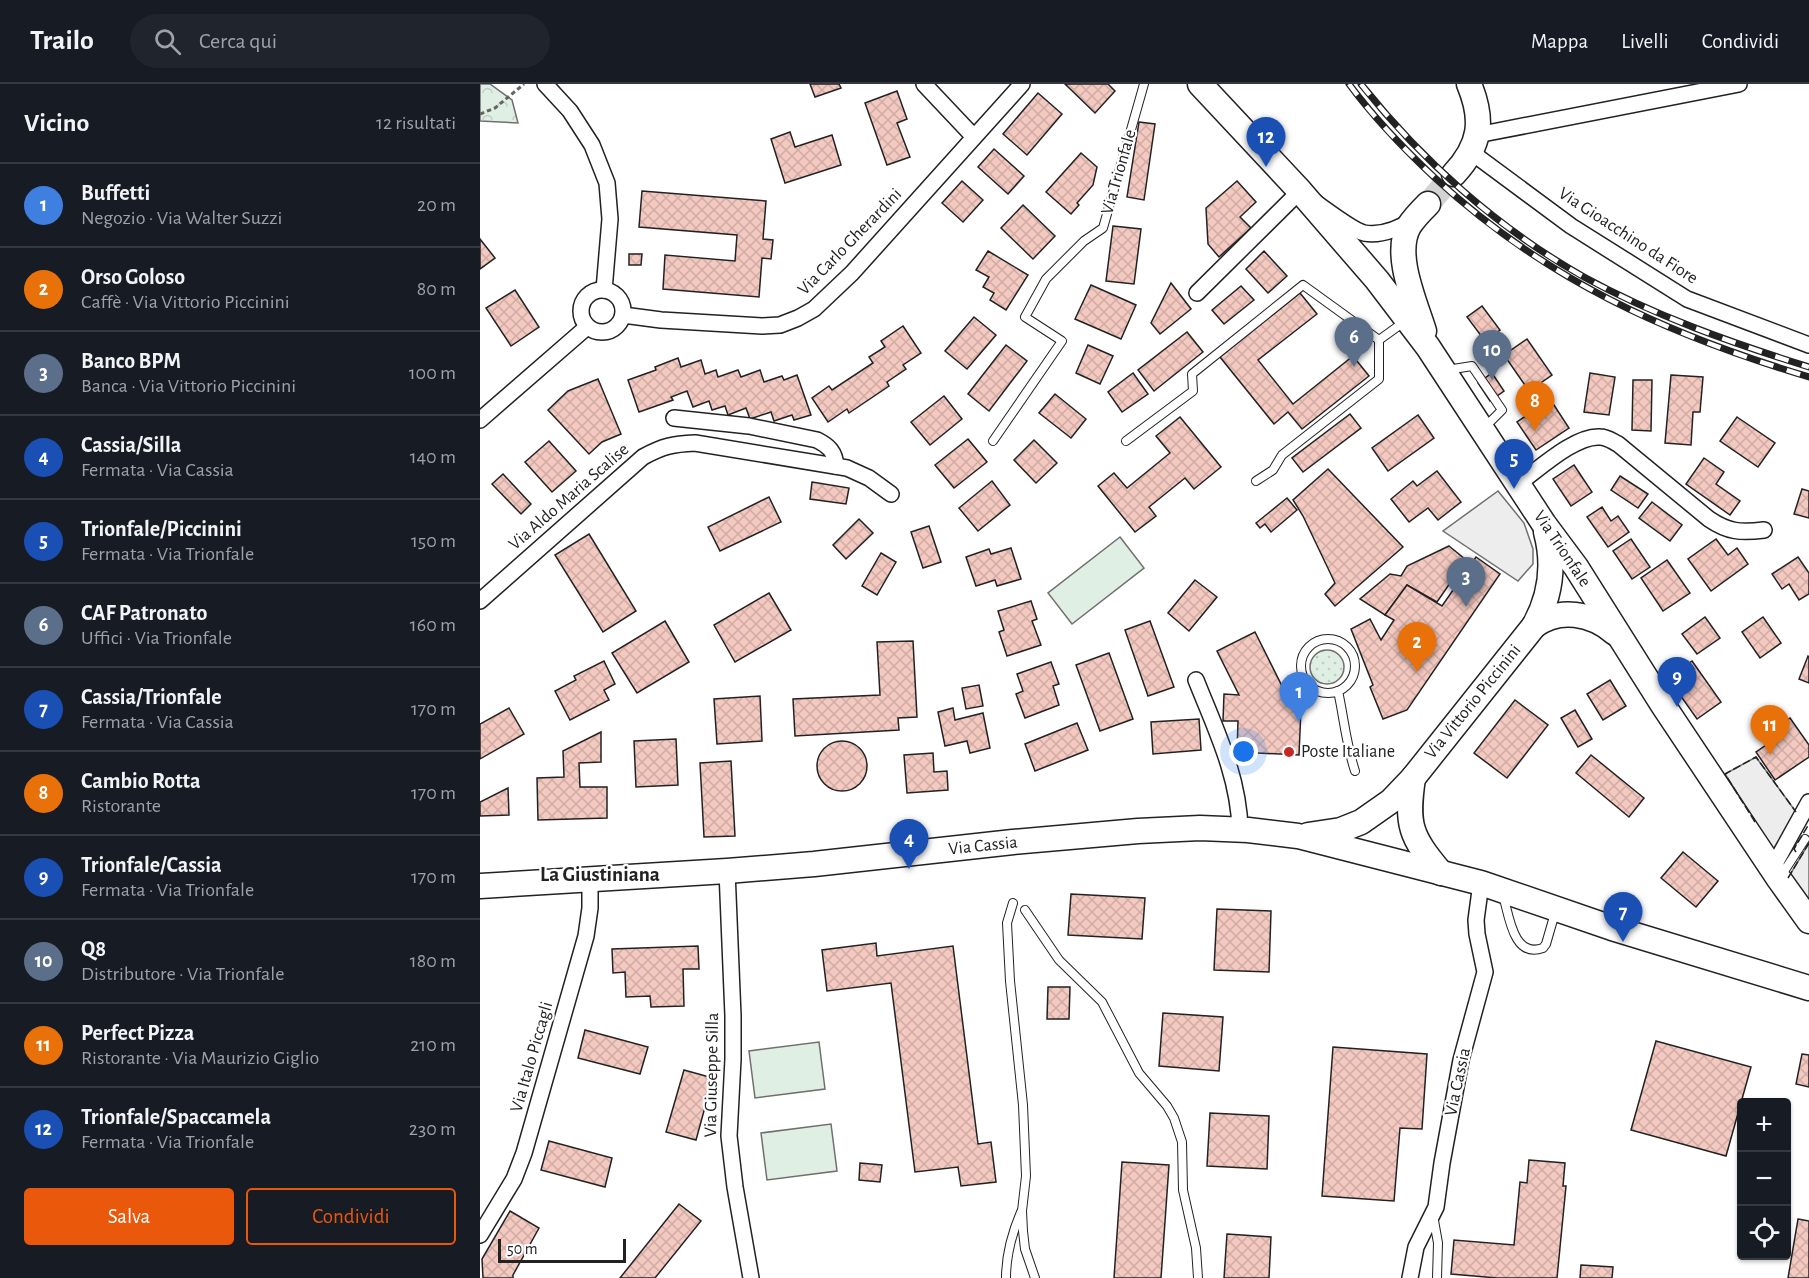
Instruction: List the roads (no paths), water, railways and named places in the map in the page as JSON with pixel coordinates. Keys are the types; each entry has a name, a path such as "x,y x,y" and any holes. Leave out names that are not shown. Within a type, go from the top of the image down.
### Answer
{"main road":[{"name":"Via Trionfale","path":"1200,84 1300,191 1377,280 1428,347 1544,524 1576,567 1617,634 1775,874 1809,921"},
{"path":"1454,174 1474,143 1478,112 1468,84"},
{"path":"1421,212 1403,240 1403,258 1428,347"},
{"name":"Via Vittorio Piccinini","path":"1299,836 1327,833 1361,822 1385,806 1413,777 1534,626 1545,603 1550,583 1551,557 1544,524"},
{"name":"Via Vittorio Piccinini","path":"1534,626 1553,616 1571,614 1602,624 1617,634"},
{"name":"Via Vittorio Piccinini","path":"1413,777 1410,804 1414,836 1419,846 1441,873"},
{"name":"Via Cassia","path":"480,886 727,871 1138,831 1200,828 1240,830 1299,836 1491,886 1612,928 1809,988"}],"street":[{"path":"545,84 570,111 592,145 607,183 610,219 603,290"},
{"path":"924,84 974,137"},
{"name":"Via Carlo Gherardini","path":"623,315 661,320 762,326 780,325 814,309 852,273 1022,84"},
{"path":"1474,143 1739,84"},
{"name":"Via Gioacchino da Fiore","path":"1474,143 1572,226 1687,299 1809,345"},
{"path":"1197,293 1300,191 1363,233 1390,230 1421,212"},
{"path":"609,291 622,303 623,315 618,325 609,331 597,332 587,327 581,316 582,303 591,293 609,291"},
{"path":"480,420 587,327"},
{"path":"674,418 760,427 817,440 833,451 836,466"},
{"path":"1518,484 1569,448 1590,438 1600,437 1618,444 1721,528 1737,532 1764,530"},
{"name":"Via Aldo Maria Scalise","path":"480,602 643,457 660,447 695,443 836,466 863,475 891,494"},
{"path":"1196,680 1223,747 1234,783 1240,830"},
{"path":"1775,874 1809,801"},
{"name":"Via Giuseppe Silla","path":"727,871 734,1016 729,1136 735,1187 751,1278"},
{"name":"Via Italo Piccagli","path":"480,1235 514,1179 524,1154 586,936 590,908 590,880"},
{"name":"Via Cassia","path":"1410,1278 1416,1247 1437,1201 1440,1172 1461,1060 1485,972 1476,920 1491,886"}],"lane":[{"name":"Via Trionfale","path":"993,441 1062,340 1025,317 1046,279 1084,241 1103,228 1144,84"},
{"path":"1126,441 1193,392 1191,374 1303,285 1379,340"},
{"path":"1379,340 1407,320"},
{"path":"1256,481 1273,470 1282,455 1380,379 1379,340"},
{"path":"1321,640 1339,641 1347,646 1355,662 1352,680 1338,691 1321,692 1306,682 1302,675 1302,657 1306,650 1321,640"},
{"path":"1338,691 1346,744 1355,771"},
{"path":"1775,874 1805,839"},
{"path":"1491,886 1516,939 1530,950 1543,948 1546,944 1556,909"},
{"path":"1013,903 1007,923 1010,981 1023,1105 1026,1176 1022,1210 1025,1249 1035,1278"},
{"path":"1025,910 1059,960 1102,1002 1139,1073 1167,1106 1174,1118 1182,1142 1183,1190 1196,1248 1198,1278"},
{"path":"1006,1278 1013,1231 1022,1210"},
{"path":"1433,1214 1438,1243 1437,1278"}],"tunnel":[{"path":"1428,204 1454,174"}],"railway":[{"path":"1349,84 1390,133 1435,178 1477,214 1520,246 1610,300 1657,322 1706,342 1809,377"},
{"path":"1361,84 1436,166 1492,215 1553,258 1611,291 1666,316 1809,367"}],"place":[{"name":"Trionfale/Spaccamela","path":"1266,167"},
{"name":"CAF Patronato","path":"1354,367"},
{"name":"Q8","path":"1492,380"},
{"name":"Cambio Rotta","path":"1535,431"},
{"name":"Trionfale/Piccinini","path":"1514,489"},
{"name":"Banco BPM","path":"1466,607"},
{"name":"Orso Goloso","path":"1417,672"},
{"name":"Trionfale/Cassia","path":"1677,707"},
{"name":"Buffetti","path":"1299,722"},
{"name":"Poste Italiane","path":"1289,752"},
{"name":"Perfect Pizza","path":"1770,755"},
{"name":"Cassia/Silla","path":"909,869"},
{"name":"Cassia/Trionfale","path":"1623,942"}],"district":[{"name":"La Giustiniana","path":"600,874"}]}
